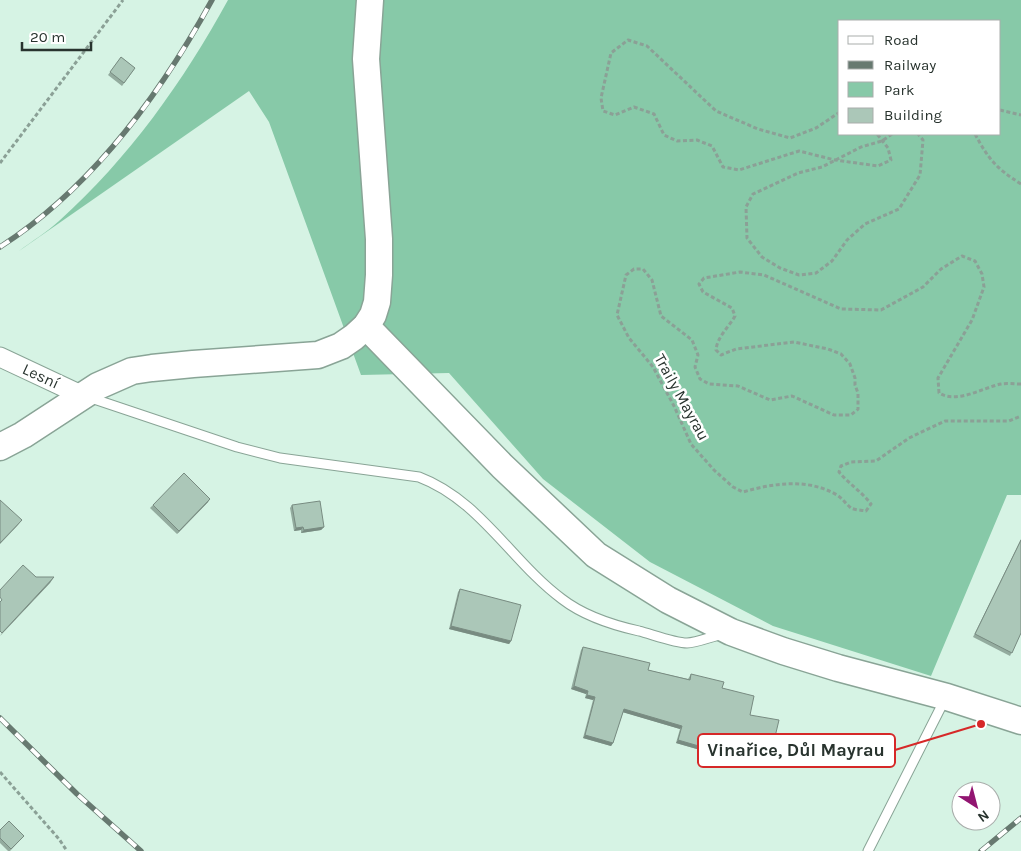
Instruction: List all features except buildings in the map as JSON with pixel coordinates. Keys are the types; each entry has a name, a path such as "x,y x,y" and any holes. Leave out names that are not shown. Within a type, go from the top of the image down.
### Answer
{"street":[{"path":"0,447 81,395 115,377 132,371 318,355 341,346 366,326 373,315 377,302 379,276 379,239 366,59 370,0"},
{"path":"366,326 502,466 596,555 668,600 731,632 783,651 838,668 947,696 1021,721"},
{"name":"Lesní","path":"0,357 81,395"}],"lane":[{"path":"81,395 237,447 280,458 419,477 435,483 448,491 472,510 537,577 562,599 593,617 627,628 687,643 731,632"},
{"path":"868,851 947,696"}],"path":[{"path":"0,163 124,0"},
{"path":"838,113 816,128 790,138 758,129 716,111 647,46 628,40 612,53 601,98 603,111 615,115 634,107 654,114 664,135 677,141 697,140 712,146 723,167 739,170 799,151 835,160 878,166 891,160 888,148 878,135"},
{"path":"1001,110 1021,115"},
{"path":"891,135 882,141 861,147 822,167 798,172 753,194 746,207 747,238 762,257 780,268 799,276 816,274 832,261 847,240 866,224 899,209 920,175 923,140 919,135"},
{"path":"976,135 985,153 1001,171 1021,184"},
{"name":"Traily Mayrau","path":"1021,384 1002,384 960,396 946,397 939,393 938,378 972,320 984,287 982,274 975,261 962,256 941,268 923,287 880,310 841,309 764,275 740,272 704,278 699,284 703,292 732,308 735,316 717,342 716,350 721,355 736,349 794,342 828,349 841,354 850,364 858,393 858,409 851,415 834,415 792,396 770,400 738,386 709,384 700,380 695,367 698,355 692,340 661,316 652,280 642,269 634,269 626,276 617,315 629,338 653,367 674,406 690,444 714,470 733,487 743,492 763,486 786,483 815,486 838,495 852,508 866,511 871,504 865,495 848,483 839,472 841,466 850,462 876,461 909,438 945,421 1009,421 1021,416"},
{"path":"0,772 59,839 67,851"}],"green space":[{"path":"228,0 1021,0 1021,495 1007,495 931,676 773,626 650,562 543,479 449,373 361,375 269,122 249,91 19,251 59,221 109,171 153,118 192,60"}],"railway":[{"path":"0,247 65,197 121,137 170,70 212,0"},
{"path":"0,718 77,794 141,851"},
{"path":"981,851 1021,818"}],"place":[{"name":"Vinařice, Důl Mayrau","path":"981,724"}]}
